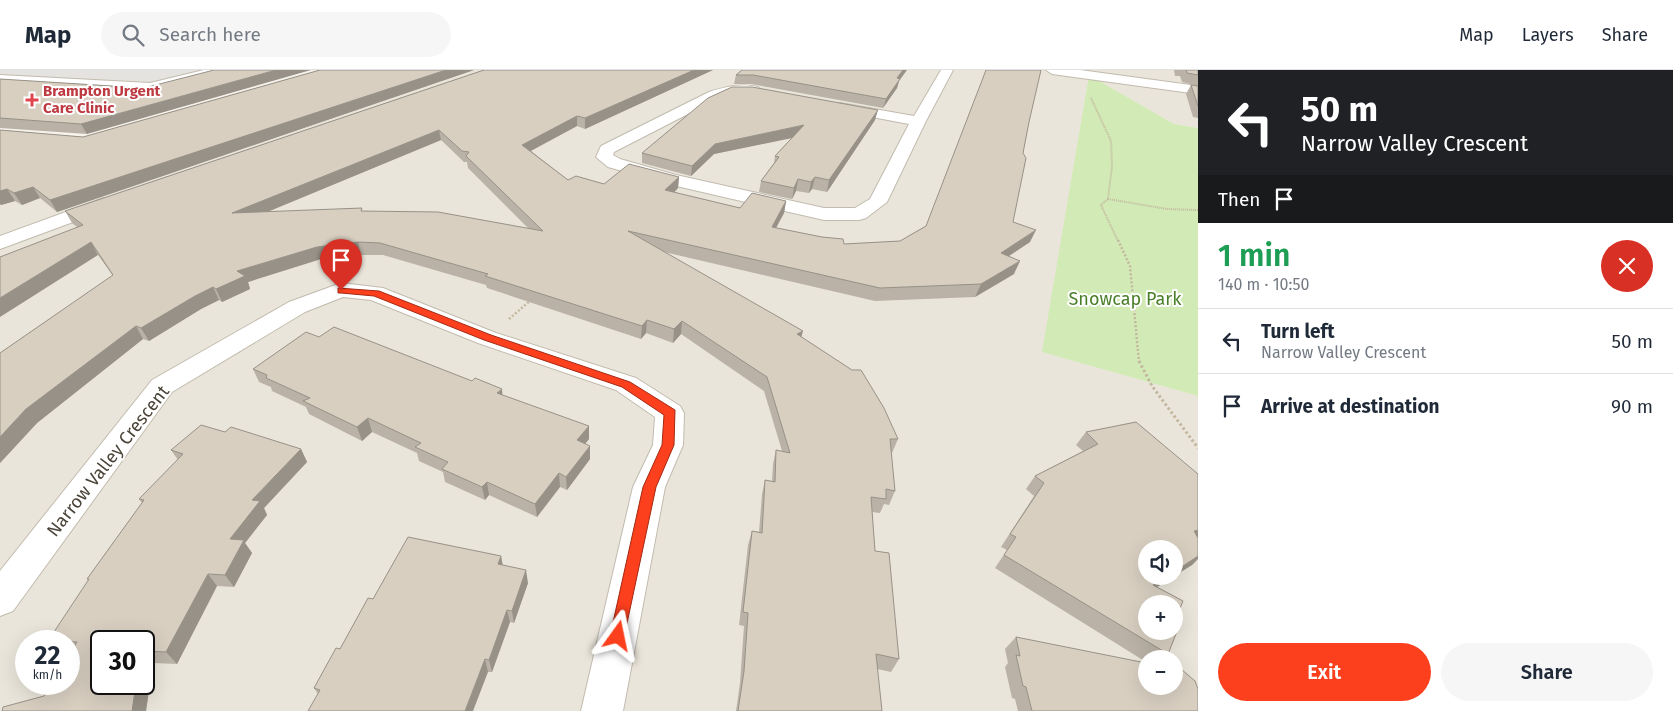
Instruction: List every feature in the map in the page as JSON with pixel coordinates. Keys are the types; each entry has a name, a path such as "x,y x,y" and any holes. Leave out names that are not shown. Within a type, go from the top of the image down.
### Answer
{"street":[{"path":"0,79 150,87 220,70"},
{"path":"770,94 751,90 728,90 714,95 607,149 604,156 614,163 682,182 824,214 859,214 878,202 918,121 947,70"},
{"path":"1052,70 1198,90"},
{"path":"101,84 127,71"},
{"path":"819,103 918,121"},
{"path":"0,243 120,198"},
{"name":"Narrow Valley Crescent","path":"0,599 162,386 297,307 341,290 375,293 488,338 626,384 670,413 668,445 649,487 602,711"}],"path":[{"path":"1089,75 1092,105 1108,130 1112,142 1112,169 1108,198 1102,205 1130,266 1139,365 1152,386 1198,448"},
{"path":"1108,198 1167,210 1198,210"},
{"path":"488,338 532,300"}],"shaded area":[{"path":"0,70 239,70 148,95 0,87"},
{"path":"349,70 1198,70 1198,128 1174,124 1089,75 1043,352 1198,396 1198,711 0,711 0,149 59,152"}],"green space":[{"name":"Snowcap Park","path":"1089,75 1174,124 1198,128 1198,396 1042,352"}],"building":[{"path":"214,70 276,70 81,124 0,118 0,79 144,88"},
{"path":"320,70 446,70 50,200 33,187 14,193 7,189 0,191 0,130 83,137"},
{"path":"484,70 694,70 585,118 577,116 522,145 568,180 576,176 604,184 629,164 679,177 665,190 740,208 752,193 786,201 772,227 822,237 843,239 844,244 900,241 926,226 986,70 1041,70 1023,153 1026,158 1013,222 1036,230 1001,253 1020,261 981,284 880,288 628,231 803,331 797,334 852,370 861,370 884,408 898,439 890,439 895,491 886,489 886,499 871,497 875,551 889,553 899,659 876,654 882,711 738,711 744,671 748,613 743,612 752,531 762,533 765,480 775,482 776,450 790,453 767,377 682,321 674,329 647,320 642,326 485,276 488,274 380,243 358,242 317,247 237,271 245,276 216,289 213,287 195,296 141,328 136,326 26,409 0,437 0,353 113,275 91,242 0,298 0,257 83,225 65,211","holes":["439,130 462,151 469,152 466,156 543,231 438,212 361,211 362,208 232,213"]},
{"path":"742,70 903,70 897,78 900,79 886,99 753,75 736,75"},
{"path":"1186,70 1198,70 1198,75 1187,73"},
{"path":"1191,85 1198,86 1198,106"},
{"path":"732,87 752,87 878,110 829,180 815,177 811,182 798,179 794,188 761,181 779,157 775,156 804,125 715,144 692,166 642,153 708,98"},
{"path":"334,327 472,381 475,378 502,389 497,393 589,426 577,440 590,446 566,477 559,473 535,504 487,482 482,487 442,469 448,462 415,447 421,443 368,418 357,427 303,401 310,398 266,378 267,375 253,369 306,332 319,337"},
{"path":"1136,422 1198,474 1198,530 1194,531 1198,538 1198,556 1183,566 1183,540 1138,540 1138,585 1153,585 1172,595 1138,595 1138,636 1004,555 1016,537 1010,534 1044,483 1035,476 1098,444 1086,432"},
{"path":"201,425 225,432 231,427 301,449 252,500 260,501 230,539 244,540 225,575 208,574 166,652 155,652 155,630 90,630 90,695 134,695 132,711 2,711 3,707 45,695 80,695 80,630 55,630 89,579 87,579 144,500 139,499 183,454 171,450"},
{"path":"408,537 501,556 498,564 526,570 512,611 507,610 489,660 485,659 465,711 308,711 320,690 314,688 336,648 340,649 368,598 373,599"},
{"path":"1016,637 1138,661 1138,695 1183,695 1183,671 1195,681 1198,689 1198,711 1032,711 1026,687 1023,686 1016,655 1020,656"},
{"path":"1145,640 1174,640 1170,650 1161,650"}],"place":[{"name":"Brampton Urgent Care Clinic","path":"32,100"}],"route":[{"path":"341,290 375,293 488,338 626,384 670,413 668,445 649,487 618,636"}]}
